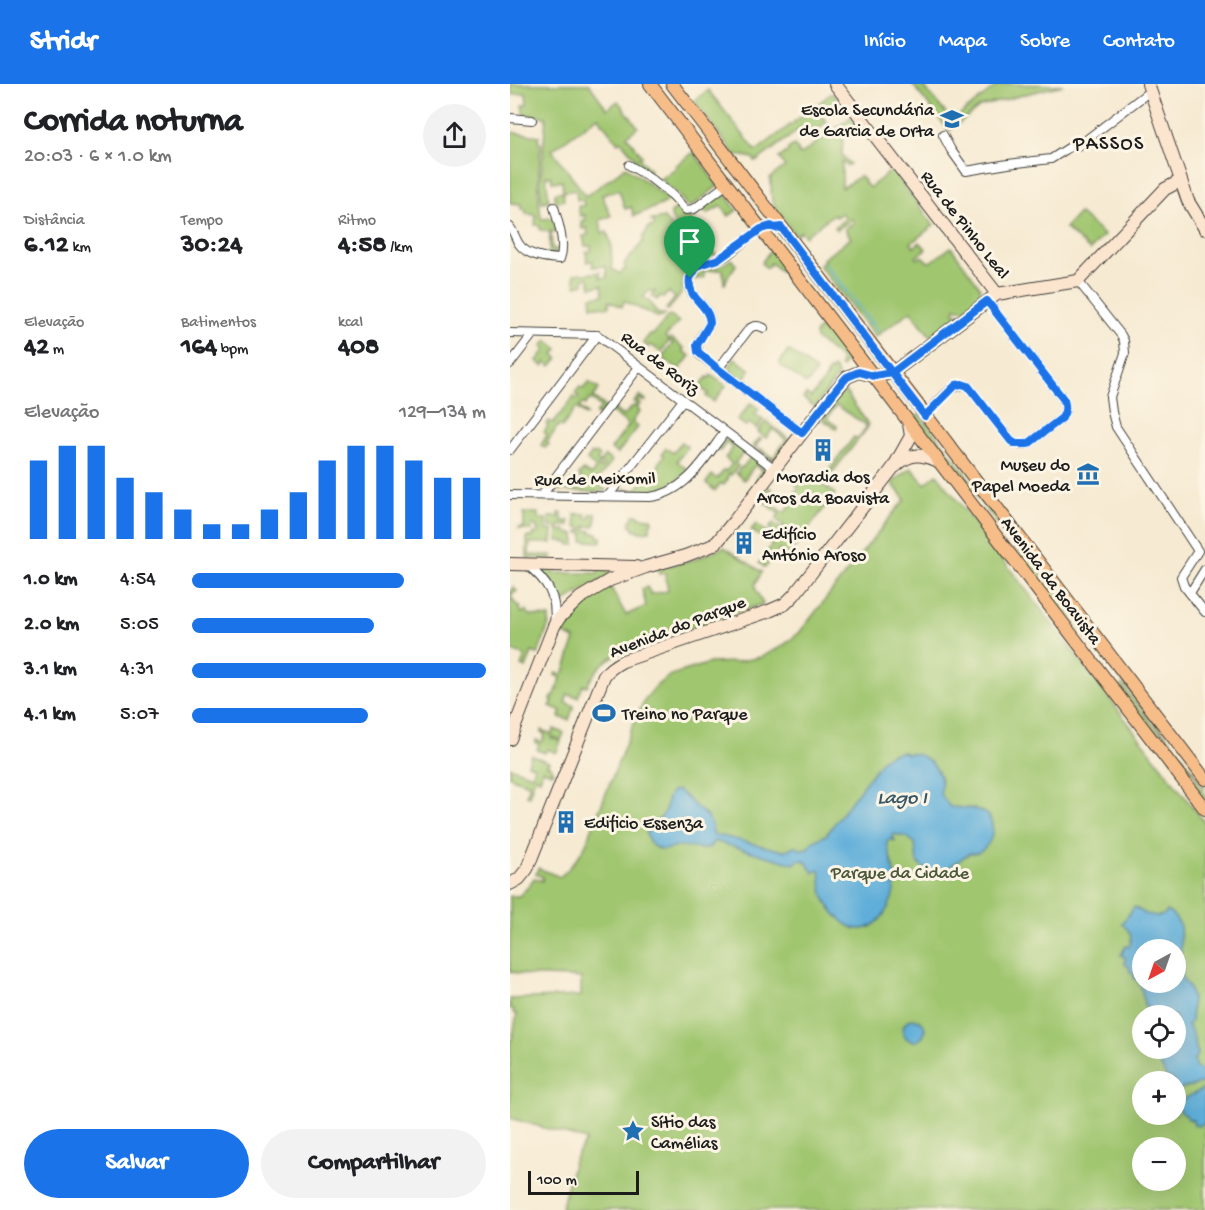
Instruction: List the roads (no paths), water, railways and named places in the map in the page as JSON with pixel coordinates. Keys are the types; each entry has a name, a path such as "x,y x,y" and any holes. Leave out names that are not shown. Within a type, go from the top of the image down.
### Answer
{"main road":[{"name":"Avenida da Boavista","path":"650,84 1205,809"},
{"name":"Avenida da Boavista","path":"672,84 1205,779"}],"street":[{"name":"Rua de Pinho Leal","path":"834,84 992,298 1078,282"},
{"path":"943,135 966,171 1051,159 1073,145 1077,147 1149,87 1180,181 1188,201 1205,229"},
{"path":"510,118 532,120"},
{"path":"629,165 650,177 686,210 694,208 727,184"},
{"path":"1180,181 1166,189 1078,282 1124,341 1125,352 1110,397 1116,427 1202,554 1181,577 1184,586 1205,612"},
{"path":"510,227 521,248 546,258 560,259 561,238 554,207"},
{"path":"781,227 771,226 761,229 719,259 700,265 690,278 689,287 708,311 710,320 697,345 698,352 802,433"},
{"path":"554,626 580,598 610,580 685,556 717,542 847,377 859,372 874,376 892,373 992,298 1066,406 1062,418 1028,444 1022,445 1011,441 968,386 962,384 950,390 925,416"},
{"path":"718,369 752,326 758,325 764,328"},
{"name":"Rua de Roriz","path":"510,333 597,335 775,469"},
{"path":"510,364 533,334"},
{"path":"510,450 597,335"},
{"path":"542,495 639,367"},
{"path":"608,496 683,399"},
{"name":"Avenida do Parque","path":"510,884 519,879 527,869 604,676 608,671 623,661 769,611 785,603 794,595 893,468 911,436 909,424"},
{"name":"Rua de Meixomil","path":"510,495 653,497 672,491 691,476 725,432"},
{"name":"Avenida do Parque","path":"893,468 904,459 913,456 926,456 938,461"},
{"path":"510,564 646,567"},
{"path":"510,739 554,626 556,614 554,596 547,584 526,564"},
{"path":"1190,593 1205,570"}],"water":[{"name":"Lago I","path":"899,752 914,754 928,760 938,772 941,779 940,793 950,807 971,808 983,812 989,817 993,830 988,844 983,849 977,853 970,853 944,870 938,871 921,866 916,859 915,843 906,837 894,834 895,841 891,839 887,842 895,878 892,898 879,920 866,928 851,927 835,914 824,897 820,871 817,870 814,873 805,861 799,860 794,864 714,841 710,847 703,849 681,846 658,849 649,841 646,834 649,827 664,813 671,793 678,790 708,818 713,834 784,851 794,846 800,849 808,848 812,842 826,835 882,760"},
{"path":"1134,907 1146,914 1157,916 1164,915 1167,911 1180,925 1181,939 1132,939 1132,973 1125,964 1125,957 1121,955 1126,946 1129,947 1131,937 1122,924"},
{"path":"1186,983 1192,998 1191,1022 1188,1025 1198,1054 1194,1060 1196,1068 1205,1071 1205,1082 1186,1088 1186,1071 1163,1071 1160,1064 1163,1062 1162,1059 1186,1059 1186,1005 1144,1005 1142,993 1186,993"},
{"path":"914,1019 924,1026 925,1030 918,1040 914,1041 904,1034 903,1030 910,1020"},
{"path":"1205,1089 1205,1122 1199,1126 1194,1125 1193,1120 1188,1119 1186,1115 1186,1098"}],"waterway":[{"path":"824,263 878,332"}],"place":[{"name":"Escola Secundária de Garcia de Orta","path":"952,119"},
{"name":"Moradia dos Arcos da Boavista","path":"823,450"},
{"name":"Museu do Papel Moeda","path":"1088,474"},
{"name":"Edifício António Aroso","path":"744,543"},
{"name":"Treino no Parque","path":"604,713"},
{"name":"Edificio Essenza","path":"566,822"},
{"name":"Sítio das Camélias","path":"633,1131"}],"district":[{"name":"PASSOS","path":"1109,142"}],"park label":[{"name":"Parque da Cidade","path":"900,872"}]}
